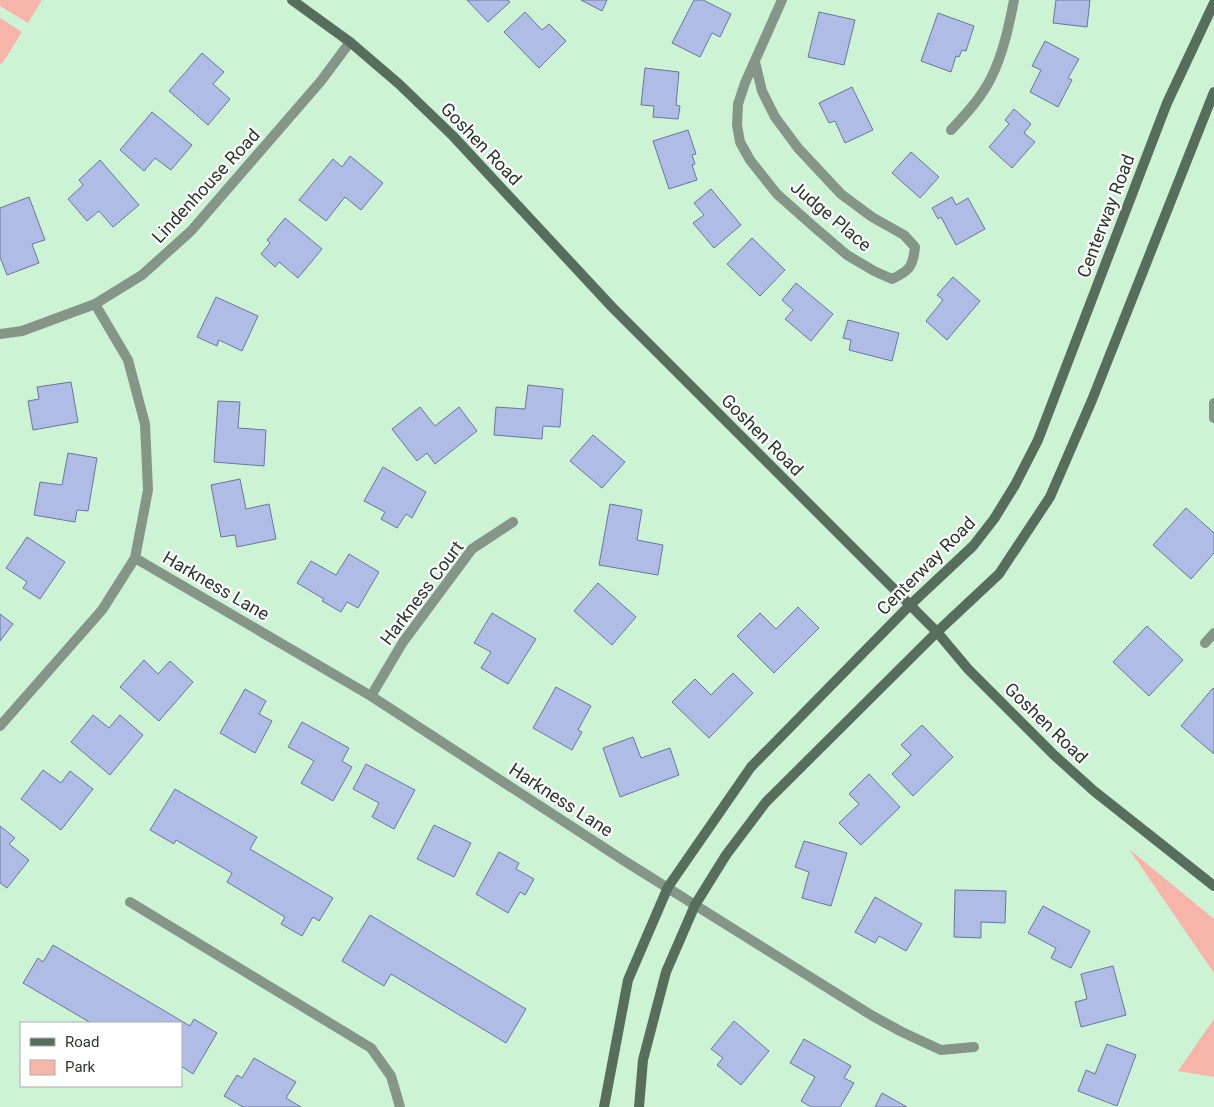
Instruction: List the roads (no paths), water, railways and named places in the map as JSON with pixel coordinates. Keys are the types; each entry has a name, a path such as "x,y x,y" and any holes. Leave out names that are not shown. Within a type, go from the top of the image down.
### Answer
{"street":[{"name":"Goshen Road","path":"292,0 350,42 399,84 453,136 612,308 937,632 968,669 1054,755 1094,791 1214,886"},
{"name":"Judge Place","path":"755,62 762,91 776,117 798,148 841,194 872,217 904,234 916,247 914,262 905,273 892,279 874,271 847,254 777,194 750,160 740,142 736,125 738,104 745,83 782,0"},
{"path":"951,130 972,107 991,78 1006,37 1014,0"},
{"name":"Centerway Road","path":"604,1107 628,980 668,887 751,767 909,606 973,546 994,519 1015,485 1038,440 1167,103 1214,3"},
{"name":"Lindenhouse Road","path":"0,334 22,331 95,304 142,276 191,231 321,81 350,42"},
{"path":"639,1107 643,1060 666,972 695,905 726,855 766,802 937,632 999,574 1050,497 1092,400 1214,92"},
{"path":"0,726 102,610 135,558 148,490 146,424 128,360 95,304"},
{"path":"1214,403 1214,418"},
{"name":"Harkness Court","path":"371,696 403,642 472,549 513,522"},
{"name":"Harkness Lane","path":"135,558 371,696 623,860 871,1015 902,1032 942,1050 974,1047"},
{"path":"1206,643 1214,633"},
{"path":"130,902 371,1048 391,1076 400,1107"}]}
